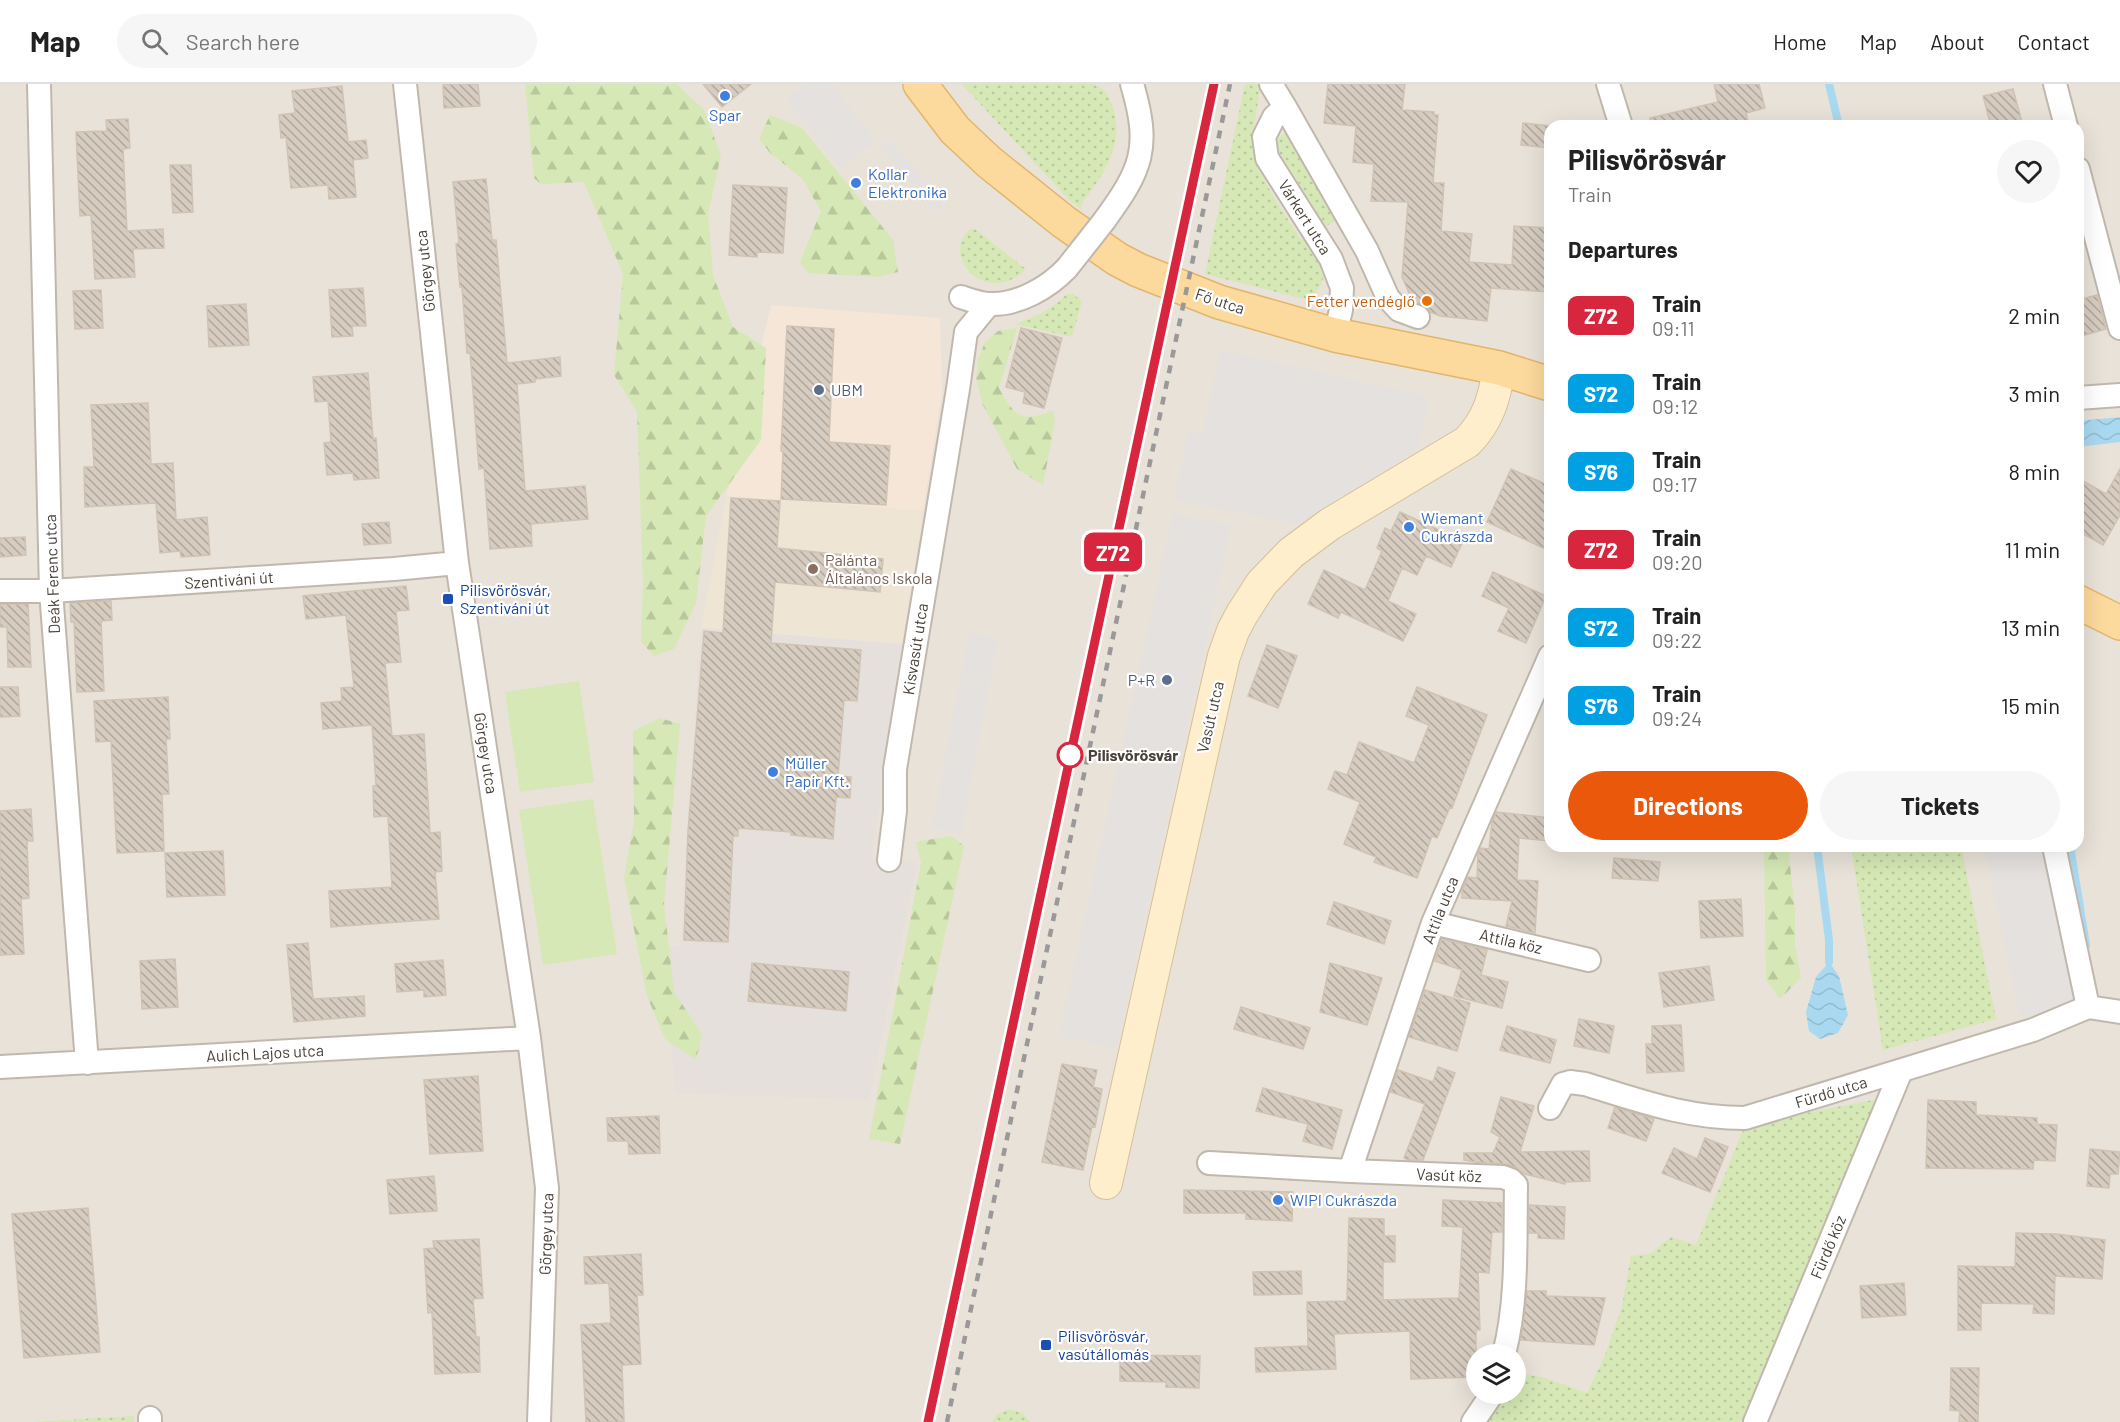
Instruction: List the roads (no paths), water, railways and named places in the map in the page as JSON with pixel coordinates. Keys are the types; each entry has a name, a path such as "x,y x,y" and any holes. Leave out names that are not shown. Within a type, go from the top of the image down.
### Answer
{"main road":[{"name":"Fő utca","path":"920,84 955,130 989,162 1056,216 1117,259 1165,282 1219,302 1335,335 1499,368 1544,382"},
{"path":"2084,605 2120,623"}],"street":[{"name":"Deák Ferenc utca","path":"39,84 51,591 87,1063"},
{"name":"Görgey utca","path":"405,84 457,563 529,1038 547,1188 539,1422"},
{"path":"961,297 989,304 1012,301 1038,291 1067,268 1104,221 1133,177 1141,153 1142,128 1132,84"},
{"path":"1271,84 1367,251 1388,298 1399,310 1418,317"},
{"path":"1608,84 1619,120"},
{"path":"2055,84 2064,120"},
{"name":"Várkert utca","path":"1285,107 1274,117 1264,136 1267,158 1331,259 1342,288 1341,310 1335,335"},
{"path":"2084,192 2120,328"},
{"name":"Kisvasút utca","path":"889,860 895,811 895,770 966,332 989,304"},
{"name":"Vasút utca","path":"1106,1184 1214,699 1233,631 1262,583 1291,553 1330,524 1467,442 1488,415 1496,392 1499,368"},
{"path":"2084,398 2120,395"},
{"name":"Szentiváni út","path":"0,591 51,591 457,563"},
{"name":"Attila utca","path":"1350,1172 1433,923 1544,670"},
{"path":"2055,852 2088,1006 2120,1012"},
{"name":"Attila köz","path":"1433,923 1589,960"},
{"name":"Fürdő utca","path":"1550,1108 1563,1084 1570,1082 1585,1084 1678,1112 1714,1118 1745,1118 2033,1030 2088,1006"},
{"name":"Aulich Lajos utca","path":"0,1067 529,1038"},
{"name":"Fürdő köz","path":"1755,1422 1901,1071"},
{"name":"Vasút köz","path":"1209,1163 1350,1172 1503,1177 1511,1180 1516,1185 1514,1283 1507,1344"},
{"path":"1473,1422 1485,1404"}],"water":[{"path":"2120,417 2120,442 2084,446 2084,420"},
{"path":"1829,962 1839,976 1848,1015 1838,1033 1820,1039 1809,1031 1806,1012 1816,977"}],"waterway":[{"path":"1829,84 1838,120"},
{"path":"1818,852 1829,940 1829,962"},
{"path":"2071,852 2086,945"}],"railway":[{"path":"928,1422 1214,84"},
{"path":"947,1422 1230,84"}],"train":[{"name":"Z72","path":"928,1422 1214,84"}],"place":[{"name":"Spar","path":"725,96"},
{"name":"Kollar Elektronika","path":"856,183"},
{"name":"Fetter vendéglő","path":"1427,301"},
{"name":"UBM","path":"819,390"},
{"name":"Wiemant Cukrászda","path":"1409,527"},
{"name":"Palánta Általános Iskola","path":"813,569"},
{"name":"Pilisvörösvár, Szentiváni út","path":"448,599"},
{"name":"P+R","path":"1167,680"},
{"name":"Pilisvörösvár","path":"1070,755"},
{"name":"Müller Papír Kft.","path":"773,772"},
{"name":"WIPI Cukrászda","path":"1278,1200"},
{"name":"Pilisvörösvár, vasútállomás","path":"1046,1345"}]}
